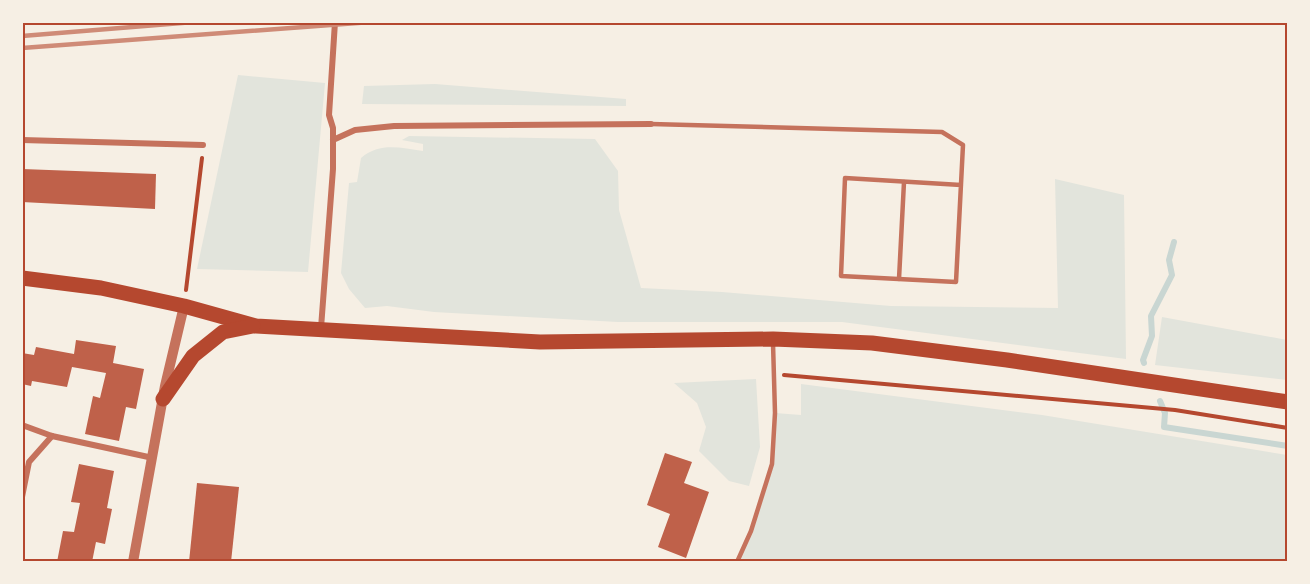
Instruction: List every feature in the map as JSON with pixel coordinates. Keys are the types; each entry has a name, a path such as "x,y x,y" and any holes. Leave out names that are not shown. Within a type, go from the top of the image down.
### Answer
{"main road":[{"path":"22,278 101,288 184,306 256,326"},
{"path":"163,399 193,356 208,344 224,332 256,326 540,342 773,339 872,344 1007,360 1287,402"}],"street":[{"path":"321,328 333,168 333,128 329,115 335,22"},
{"path":"333,140 355,130 394,126 651,124"},
{"path":"22,140 203,145"},
{"path":"133,561 163,399 184,306"},
{"path":"22,425 52,436 153,458"},
{"path":"22,497 29,462 52,436"}],"lane":[{"path":"651,124 942,132 963,145 961,186 956,282 841,276 845,178 961,186"},
{"path":"899,279 904,182"},
{"path":"737,561 751,531 772,464 775,414 773,339"}],"path":[{"path":"184,306 203,145"},
{"path":"773,374 1175,410 1287,428"}],"shaded area":[{"path":"238,75 325,83 308,272 197,269"},
{"path":"435,84 626,99 626,106 362,104 364,86"},
{"path":"409,136 595,139 618,171 619,210 641,288 722,292 891,306 1058,308 1055,179 1124,195 1126,359 842,322 618,322 434,312 387,306 365,308 349,289 341,273 349,183 357,182 361,158 368,153 390,147 423,151 423,144 402,140"},
{"path":"1162,317 1287,340 1287,380 1155,365"},
{"path":"756,379 760,447 749,486 729,481 699,451 706,427 697,403 674,383"},
{"path":"801,384 1042,415 1287,455 1287,561 737,562 751,531 772,464 775,413 801,415"}],"building":[{"path":"22,169 156,174 155,209 22,202"},
{"path":"76,340 116,346 113,363 144,369 136,409 126,407 119,441 85,434 93,396 100,398 106,373 72,367 67,387 32,381 31,386 22,384 22,353 34,355 36,347 74,354"},
{"path":"665,453 692,462 684,483 709,492 686,558 658,547 670,514 647,505"},
{"path":"79,464 114,471 107,508 112,509 105,544 96,542 92,562 57,562 63,531 74,532 80,503 71,502"},
{"path":"197,483 239,487 231,562 189,562"}],"waterway":[{"path":"1144,363 1143,360 1152,336 1151,316 1172,275 1169,260 1174,242"},
{"path":"1160,401 1165,413 1164,427 1288,446"}],"railway":[{"path":"22,36 194,22"},
{"path":"22,48 371,22"}]}
